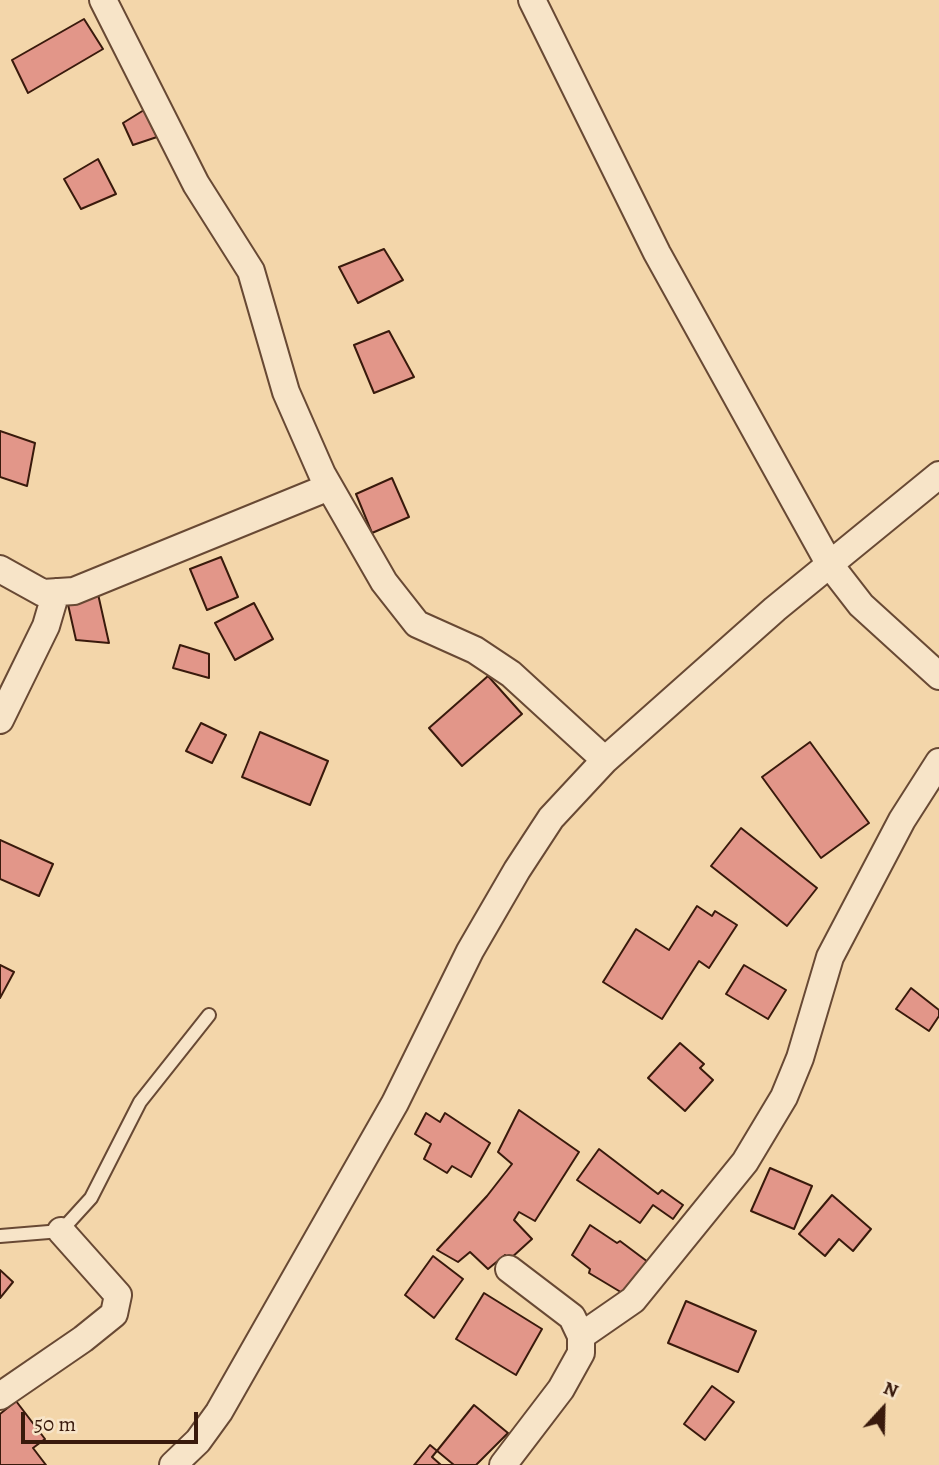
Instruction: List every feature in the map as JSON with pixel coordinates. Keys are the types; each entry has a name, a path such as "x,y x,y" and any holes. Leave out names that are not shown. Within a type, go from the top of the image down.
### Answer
{"street":[{"path":"103,0 197,184 250,271 286,392 329,487 384,582 417,624 475,650 511,674 605,760"},
{"path":"532,0 657,253 830,565 861,605 939,677"},
{"path":"173,1465 198,1441 219,1412 396,1103 470,951 551,818 605,760 775,610 939,475"},
{"path":"0,569 43,593 74,591 329,487"},
{"path":"0,720 46,626 56,592"},
{"path":"581,1336 633,1300 746,1162 784,1097 800,1058 830,957 902,820 939,762"},
{"path":"0,1396 83,1339 114,1314 118,1295 61,1231"},
{"path":"503,1465 561,1389 581,1353 581,1336 572,1317 509,1269"}],"lane":[{"path":"0,1236 61,1231 91,1198 141,1102 209,1015"}],"building":[{"path":"84,19 103,49 28,93 12,60"},
{"path":"144,110 157,137 133,145 123,123"},
{"path":"98,159 116,194 81,209 64,179"},
{"path":"384,249 403,280 358,303 339,267"},
{"path":"389,331 414,377 374,393 354,345"},
{"path":"0,431 35,443 27,486 0,477"},
{"path":"392,478 409,517 372,533 356,494"},
{"path":"221,557 238,597 207,610 190,569"},
{"path":"98,594 109,643 76,640 67,600"},
{"path":"254,603 273,639 235,660 215,623"},
{"path":"180,645 209,654 209,678 173,668"},
{"path":"488,676 522,714 462,766 429,728"},
{"path":"201,723 226,735 212,763 186,751"},
{"path":"260,732 328,761 310,805 242,777"},
{"path":"810,742 869,823 821,858 762,777"},
{"path":"741,828 817,888 787,926 711,866"},
{"path":"0,840 53,864 39,896 0,879"},
{"path":"697,906 712,916 715,911 737,925 709,968 699,961 662,1019 603,982 636,929 669,950"},
{"path":"0,965 14,972 0,998"},
{"path":"744,965 786,990 768,1019 726,994"},
{"path":"911,988 939,1010 939,1016 929,1031 896,1009"},
{"path":"680,1043 704,1064 700,1068 713,1080 685,1111 648,1078"},
{"path":"519,1110 579,1152 535,1221 519,1212 514,1220 532,1239 510,1259 505,1255 488,1269 470,1252 458,1262 437,1250 487,1196 512,1164 498,1152"},
{"path":"426,1113 440,1122 445,1113 490,1143 471,1177 452,1166 447,1173 424,1159 431,1144 415,1134"},
{"path":"599,1149 658,1194 662,1190 683,1205 673,1219 653,1205 640,1223 577,1180"},
{"path":"770,1168 812,1186 794,1229 751,1211"},
{"path":"832,1195 871,1229 853,1251 839,1239 825,1256 799,1234"},
{"path":"590,1225 617,1243 620,1241 648,1262 624,1294 589,1273 590,1269 572,1255"},
{"path":"433,1256 463,1279 434,1318 405,1295"},
{"path":"0,1270 13,1282 0,1298"},
{"path":"484,1293 542,1329 516,1375 456,1339"},
{"path":"686,1301 756,1331 738,1372 668,1343"},
{"path":"712,1386 734,1402 705,1440 684,1424"},
{"path":"16,1401 45,1439 33,1448 46,1465 0,1465 0,1414"},
{"path":"474,1405 508,1433 476,1465 441,1465 432,1457"},
{"path":"430,1445 454,1465 414,1465"}]}
